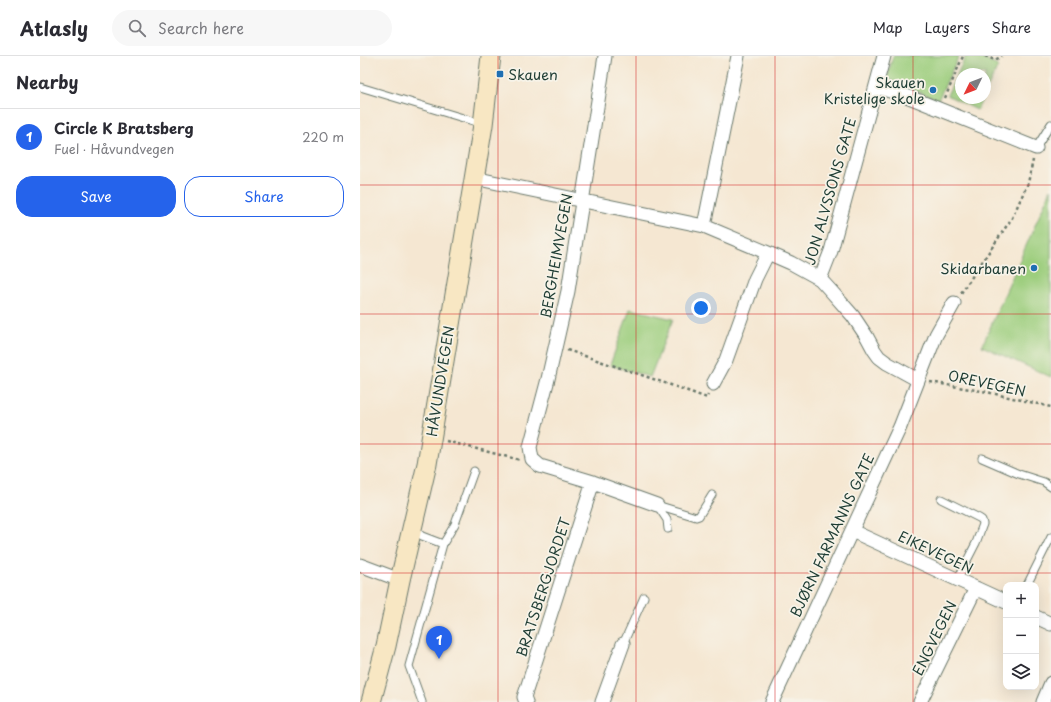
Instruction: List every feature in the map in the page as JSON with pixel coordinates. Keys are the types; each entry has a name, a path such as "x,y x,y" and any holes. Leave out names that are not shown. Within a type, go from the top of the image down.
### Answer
{"main road":[{"name":"HÅVUNDVEGEN","path":"371,702 386,646 427,464 483,124 491,56"}],"street":[{"name":"BERGHEIMVEGEN","path":"532,459 530,447 556,346 568,291 605,56"},
{"path":"704,226 738,56"},
{"name":"JON ALVSSONS GATE","path":"820,279 831,251 884,56"},
{"path":"876,87 904,95 1036,148"},
{"path":"474,178 704,226 791,263 820,279 852,316 879,357 918,380"},
{"path":"713,384 726,360 755,279 768,253"},
{"name":"BJØRN FARMANNS GATE","path":"772,702 913,398 918,380 936,335 954,303"},
{"path":"532,459 540,466 593,482 657,505"},
{"name":"BRATSBERGJORDET","path":"525,702 526,691 593,482"},
{"name":"EIKEVEGEN","path":"852,531 1003,601"},
{"path":"360,565 400,580"},
{"name":"ENGVEGEN","path":"920,702 976,588"},
{"path":"1038,618 1051,624"},
{"path":"602,702 623,644"},
{"path":"1043,702 1051,683"}],"lane":[{"path":"360,87 483,124"},
{"path":"1036,148 1051,124"},
{"path":"982,458 1051,486"},
{"path":"422,702 409,666 444,544 455,524 474,471"},
{"path":"657,505 696,517 699,516 712,495"},
{"path":"941,499 982,520 983,524 976,543 957,580"},
{"path":"657,505 667,520 668,529"},
{"path":"412,527 422,536 444,544"},
{"path":"1029,582 1051,537"},
{"path":"623,644 644,598"}],"path":[{"path":"940,109 963,56"},
{"path":"985,56 995,60 1002,56"},
{"path":"954,303 1012,218 1028,183 1036,148"},
{"path":"556,346 650,377 707,398 713,384"},
{"name":"OREVEGEN","path":"918,380 987,392 1051,407"},
{"path":"444,441 518,461 532,459"}],"green space":[{"path":"893,56 959,56 938,100 887,78"},
{"path":"966,56 977,56 998,66 991,81 991,68 960,68"},
{"path":"955,79 955,99 947,95"},
{"path":"965,104 980,104 977,110"},
{"name":"Skidarbanen","path":"1051,189 1051,377 982,346"},
{"path":"630,309 673,319 650,377 610,365"}],"place":[{"name":"Skauen","path":"500,74"},
{"name":"Skauen Kristelige skole","path":"933,90"},
{"name":"Skidarbanen","path":"1034,268"},
{"name":"Circle K Bratsberg","path":"439,659"}]}
